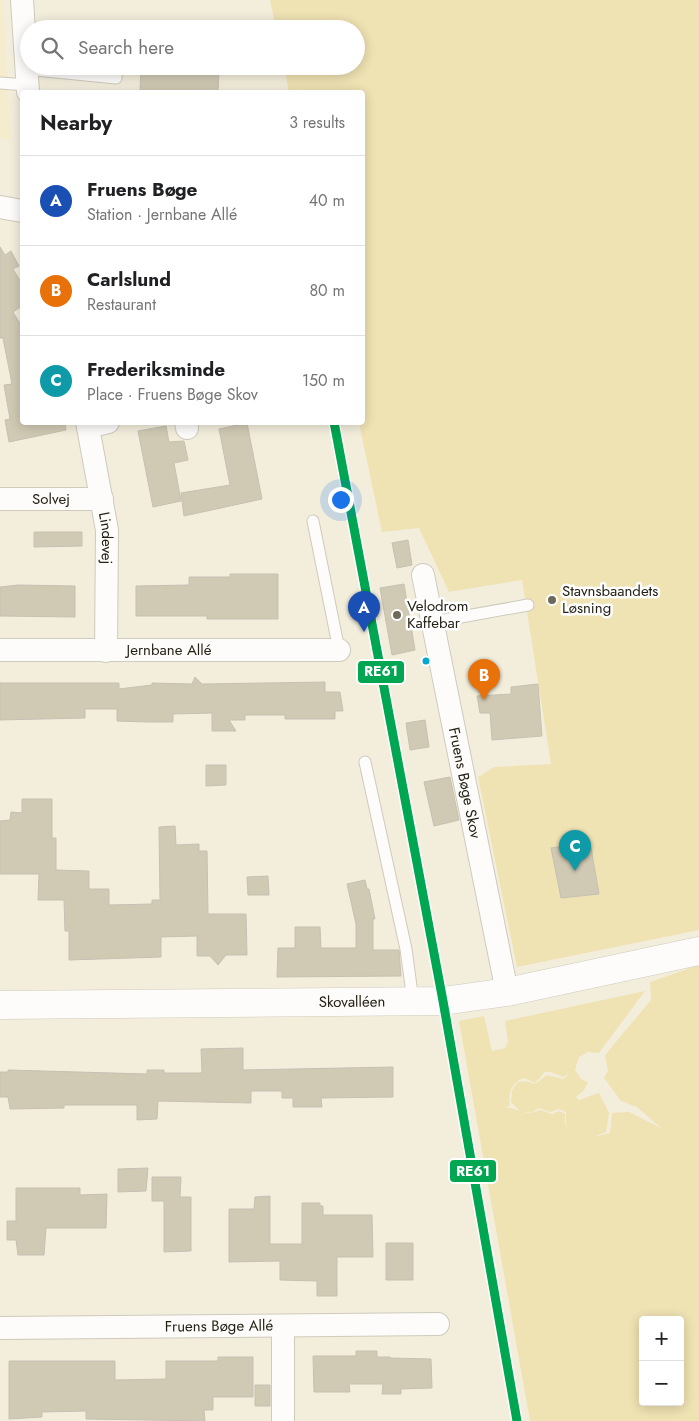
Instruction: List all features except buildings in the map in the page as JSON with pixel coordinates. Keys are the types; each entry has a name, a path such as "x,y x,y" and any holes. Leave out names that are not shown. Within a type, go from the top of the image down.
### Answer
{"street":[{"path":"22,0 23,20"},
{"path":"0,206 20,211"},
{"name":"Lindevej","path":"94,425 107,530 106,651"},
{"name":"Solvej","path":"0,499 102,499"},
{"name":"Fruens Bøge Skov","path":"423,575 507,992"},
{"name":"Jernbane Allé","path":"0,650 339,650"},
{"name":"Skovalléen","path":"0,1005 414,1003 507,992 699,951"},
{"name":"Fruens Bøge Allé","path":"0,1328 438,1324"},
{"path":"283,1326 283,1421"}],"lane":[{"path":"0,83 116,78 116,75"},
{"path":"313,521 339,650"},
{"path":"433,622 528,605"},
{"path":"364,762 406,949 414,1003"}],"shaded area":[{"path":"0,0 3,0 11,140 0,138"},
{"path":"270,0 699,0 699,930 517,967 478,777 494,767 551,764 522,580 449,592 419,528 382,532 359,425 365,425 365,90 289,90 286,75 365,75 365,20 274,20"},
{"path":"699,965 699,1421 530,1421 459,1021 484,1016 492,1051 505,1048 508,1042 505,1021 645,991 599,1053 588,1052 579,1057 575,1070 581,1079 588,1082 584,1090 576,1097 579,1100 599,1093 609,1113 606,1132 593,1137 610,1133 612,1113 629,1112 661,1128 637,1107 621,1101 604,1078 608,1071 605,1055 651,1000 650,982","holes":["545,1072 551,1072 563,1077 571,1073 563,1079 547,1075 535,1084 526,1081 518,1082 512,1090 511,1102 520,1111 504,1107 510,1106 510,1093 516,1082 525,1078 535,1083","539,1108 550,1112 559,1109 566,1112 566,1125 573,1130 565,1125 565,1114 559,1111 552,1114 540,1110 530,1113 524,1112 532,1112"]}],"transit line":[{"name":"RE61","path":"335,425 443,1001 517,1421"}],"place":[{"name":"Stavnsbaandets Løsning","path":"552,600"},
{"name":"Velodrom Kaffebar","path":"397,615"},
{"name":"Fruens Bøge","path":"364,632"},
{"name":"Carlslund","path":"484,700"},
{"name":"Frederiksminde","path":"575,871"}]}
